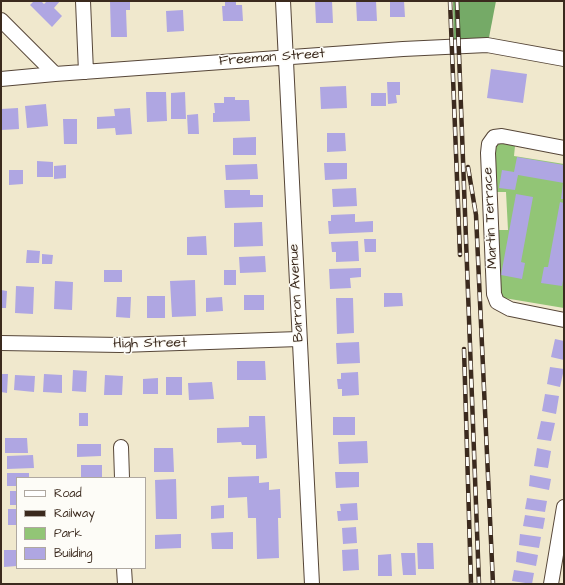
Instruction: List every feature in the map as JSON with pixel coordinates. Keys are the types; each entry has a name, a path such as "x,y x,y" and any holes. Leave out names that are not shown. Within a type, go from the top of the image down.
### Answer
{"street":[{"path":"83,1 86,72"},
{"name":"Barron Avenue","path":"283,1 312,584"},
{"path":"1,20 55,74"},
{"name":"Freeman Street","path":"1,79 403,49 487,45 564,59"},
{"name":"Martin Terrace","path":"564,148 502,136 494,137 489,144 488,153 494,294 496,302 510,309 564,320"},
{"name":"High Street","path":"1,343 120,345 299,339"},
{"path":"121,447 122,477"},
{"path":"551,584 564,507"},
{"path":"124,569 125,584"}],"green space":[{"path":"453,1 496,1 487,48 454,47"},
{"path":"499,143 515,146 514,156 564,164 564,308 504,298 500,295 498,230 508,230 506,192 496,192 494,149"}],"building":[{"path":"34,1 41,1 44,4 47,1 60,1 54,8 62,16 52,27 30,5"},
{"path":"110,1 130,1 130,10 126,10 127,37 111,37"},
{"path":"225,1 236,1 236,5 242,5 243,21 223,21 222,6 225,6"},
{"path":"315,1 332,1 333,23 316,23"},
{"path":"356,1 376,1 377,21 357,21"},
{"path":"390,1 404,1 405,17 390,17"},
{"path":"183,10 184,31 167,32 166,11"},
{"path":"491,69 527,74 523,103 487,98"},
{"path":"387,82 400,82 400,95 396,95 397,103 388,104"},
{"path":"346,86 347,108 321,109 320,87"},
{"path":"146,92 166,92 167,121 147,122"},
{"path":"185,92 186,119 171,119 171,93"},
{"path":"371,93 386,93 386,106 371,106"},
{"path":"224,97 235,97 235,100 249,100 250,121 213,122 213,113 215,113 214,103 224,103"},
{"path":"46,104 48,126 27,128 25,106"},
{"path":"18,108 19,129 1,130 1,109"},
{"path":"130,108 132,134 116,135 115,128 97,129 97,117 115,116 114,109"},
{"path":"198,114 199,134 188,134 187,115"},
{"path":"63,119 77,119 77,144 64,144"},
{"path":"327,133 345,133 346,151 327,152"},
{"path":"256,137 256,155 233,155 233,138"},
{"path":"517,157 564,165 564,183 518,175 515,190 499,188 502,170 514,172"},
{"path":"37,161 53,162 53,177 37,177"},
{"path":"324,163 347,163 347,179 325,180"},
{"path":"257,164 258,179 226,180 225,165"},
{"path":"66,165 66,178 54,179 54,166"},
{"path":"9,170 23,170 23,184 9,185"},
{"path":"563,183 564,199 561,199"},
{"path":"356,188 357,206 333,207 332,189"},
{"path":"224,190 250,190 250,195 263,195 263,207 225,208"},
{"path":"516,194 533,197 521,262 525,263 522,279 501,275"},
{"path":"560,202 564,203 564,275 562,286 541,283 544,267 548,267"},
{"path":"355,214 355,222 373,221 373,232 329,234 328,221 331,221 331,215"},
{"path":"262,222 263,246 234,247 234,223"},
{"path":"206,236 207,255 187,255 187,237"},
{"path":"364,239 376,239 376,252 365,252"},
{"path":"358,241 359,261 336,262 336,252 332,252 331,242"},
{"path":"27,250 40,251 39,263 26,263"},
{"path":"42,254 53,255 52,264 42,264"},
{"path":"265,256 266,272 240,273 239,257"},
{"path":"361,268 361,277 350,278 351,288 330,289 329,269"},
{"path":"104,270 122,270 122,282 104,282"},
{"path":"224,270 236,270 236,285 224,285"},
{"path":"195,280 196,316 172,317 170,281"},
{"path":"55,281 73,282 72,310 54,309"},
{"path":"16,286 34,287 33,314 15,313"},
{"path":"1,290 7,291 6,308 1,308"},
{"path":"384,293 402,293 403,306 384,307"},
{"path":"244,295 264,295 264,310 244,310"},
{"path":"147,296 165,296 165,318 147,318"},
{"path":"117,297 131,297 130,318 116,317"},
{"path":"222,297 223,311 206,312 206,298"},
{"path":"336,298 353,298 354,333 337,334"},
{"path":"555,339 564,341 564,360 551,357"},
{"path":"359,342 360,363 337,364 336,343"},
{"path":"237,361 265,361 266,380 237,380"},
{"path":"550,367 564,369 560,387 547,384"},
{"path":"73,370 87,371 86,392 72,391"},
{"path":"358,372 359,395 342,396 342,389 338,389 337,379 341,379 341,373"},
{"path":"1,374 8,374 7,393 1,392"},
{"path":"44,374 62,375 62,393 43,392"},
{"path":"15,375 35,376 34,392 14,390"},
{"path":"105,375 123,376 122,395 104,395"},
{"path":"166,377 182,377 182,395 166,395"},
{"path":"158,378 158,394 143,394 143,379"},
{"path":"212,382 214,399 189,400 188,383"},
{"path":"545,394 559,396 556,414 542,411"},
{"path":"79,413 88,413 88,426 79,426"},
{"path":"249,416 265,416 267,458 256,459 256,445 242,445 241,442 217,443 217,428 249,427"},
{"path":"333,417 355,417 355,435 333,435"},
{"path":"541,421 555,423 551,441 537,439"},
{"path":"5,438 27,438 28,453 5,453"},
{"path":"367,441 368,463 339,464 338,442"},
{"path":"77,444 101,444 101,456 77,457"},
{"path":"154,448 173,448 174,472 154,472"},
{"path":"537,448 551,451 548,468 534,466"},
{"path":"33,455 34,468 7,469 7,456"},
{"path":"81,465 102,465 102,477 81,477"},
{"path":"335,472 359,472 359,487 336,488"},
{"path":"7,473 29,473 29,477 16,477 16,486 7,486"},
{"path":"530,475 551,479 549,490 529,486"},
{"path":"259,476 259,483 269,482 269,490 280,489 281,518 278,518 279,558 257,559 256,518 248,518 247,497 228,498 228,477"},
{"path":"176,479 177,519 156,519 155,480"},
{"path":"10,491 16,491 16,505 10,505"},
{"path":"527,498 547,501 545,512 525,509"},
{"path":"357,503 358,520 338,521 337,511 341,511 340,504"},
{"path":"224,505 224,518 211,519 211,506"},
{"path":"8,509 16,509 16,525 8,525"},
{"path":"525,515 545,518 543,529 523,526"},
{"path":"356,527 357,543 343,544 342,528"},
{"path":"233,532 233,549 212,549 211,533"},
{"path":"181,534 181,548 155,549 155,535"},
{"path":"520,534 541,537 539,548 519,545"},
{"path":"417,543 433,543 434,569 418,569"},
{"path":"358,549 359,570 343,571 342,550"},
{"path":"4,550 16,550 16,566 4,567"},
{"path":"517,551 538,555 536,566 516,562"},
{"path":"401,553 415,553 416,575 403,575"},
{"path":"391,554 392,576 378,576 378,555"},
{"path":"514,570 534,573 532,584 512,581"}],"railway":[{"path":"450,1 460,255"},
{"path":"457,1 479,584"},
{"path":"468,167 476,215 493,584"},
{"path":"464,349 471,584"}]}
